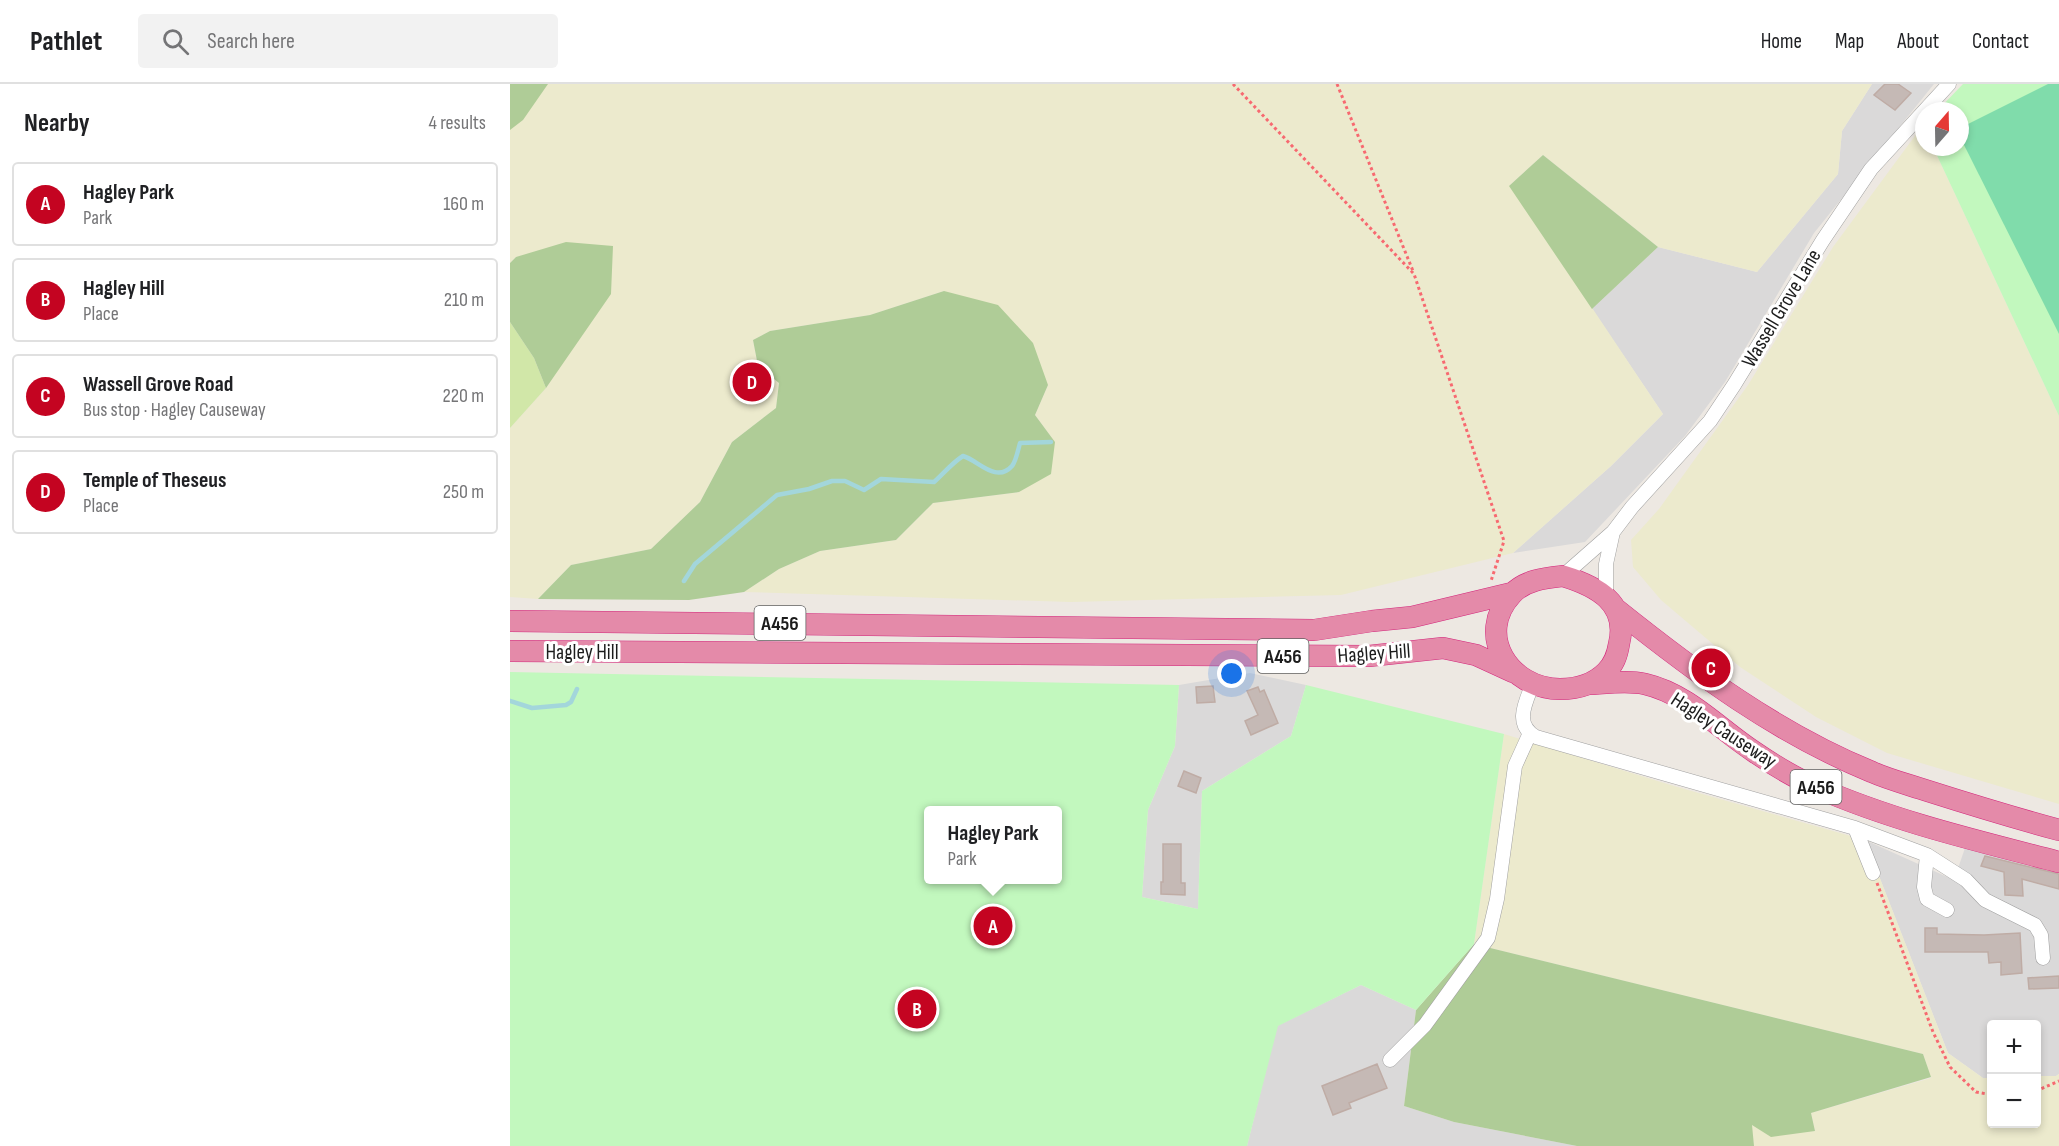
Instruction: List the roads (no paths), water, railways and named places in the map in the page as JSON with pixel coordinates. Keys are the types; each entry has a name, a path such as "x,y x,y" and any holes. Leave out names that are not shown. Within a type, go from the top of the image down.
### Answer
{"highway":[{"path":"1563,576 1586,584 1611,602 1622,624 1613,666 1591,684 1575,689 1548,689 1523,679 1513,672 1498,645 1496,629 1499,614 1512,593 1533,580 1563,576"},
{"name":"Hagley Hill","path":"510,621 1314,630 1412,617 1512,593"},
{"name":"Hagley Causeway","path":"1611,602 1693,670 1733,698 1772,723 1824,750 1873,773 2020,820 2059,830"},
{"name":"Hagley Hill","path":"510,651 1369,656 1443,648 1476,655 1513,672"},
{"name":"Hagley Causeway","path":"1591,684 1645,684 1670,693 1695,706 1754,752 1814,786 1854,802 1932,827 2059,862"}],"street":[{"name":"Wassell Grove Lane","path":"1563,576 1613,532 1632,507 1710,421 1822,240 1871,169 1949,84"},
{"name":"Wassell Grove Lane","path":"1611,602 1606,564 1613,532"},
{"path":"1533,683 1522,716 1523,723 1536,737 1855,828 1928,855 1966,880 1985,900 2035,925 2041,935 2043,958"},
{"path":"1390,1060 1425,1025 1488,938 1497,899 1515,766 1530,733"},
{"path":"1855,828 1873,873"},
{"path":"1928,855 1924,887 1927,899 1947,910"}],"waterway":[{"path":"684,581 695,564 777,495 809,489 832,481 845,481 864,490 881,479 934,482 963,456 993,472 1000,473 1012,466 1020,443 1051,442"},
{"path":"510,701 532,708 566,705 571,702 577,689"}],"place":[{"name":"Temple of Theseus","path":"752,382"},
{"name":"Wassell Grove Road","path":"1711,668"},
{"name":"Hagley Park","path":"993,926"},
{"name":"Hagley Hill","path":"917,1009"}]}
